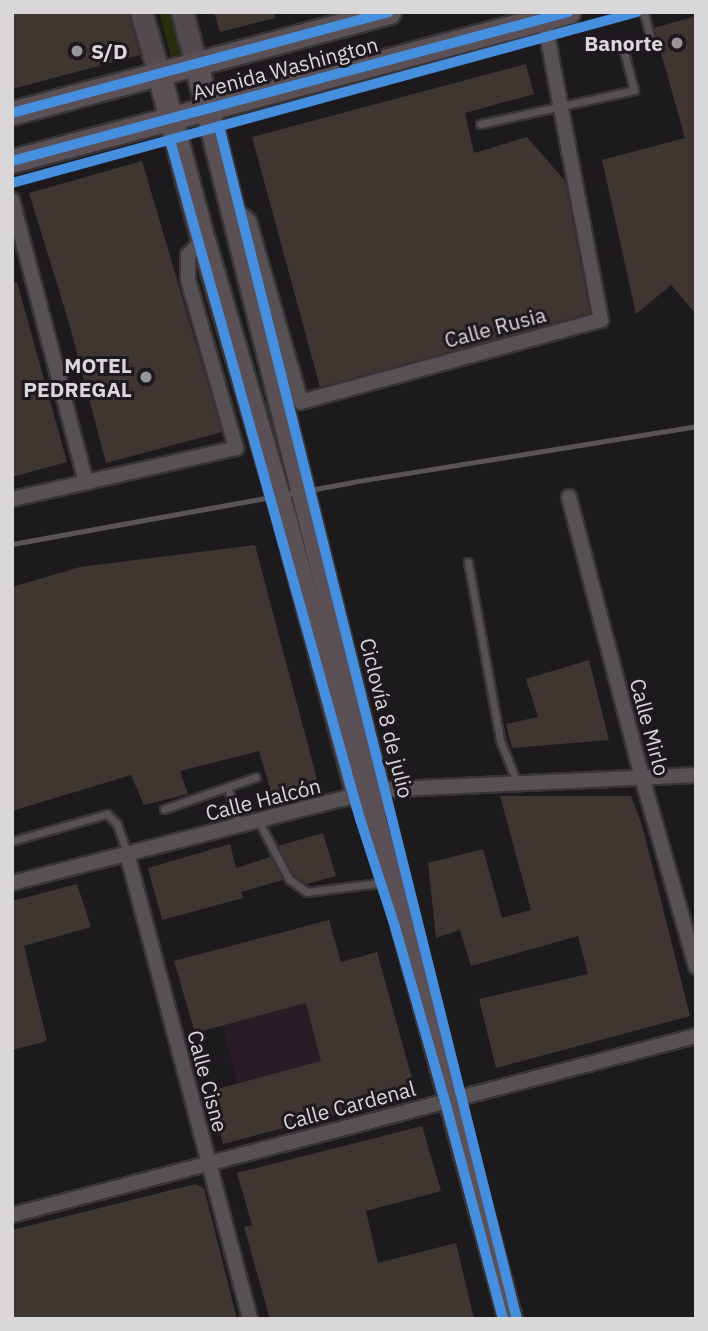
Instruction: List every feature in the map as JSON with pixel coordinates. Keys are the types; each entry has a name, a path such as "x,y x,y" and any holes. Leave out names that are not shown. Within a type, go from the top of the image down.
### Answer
{"main road":[{"name":"Avenida Washington","path":"12,113 389,12"},
{"name":"Avenida Washington","path":"12,162 544,15 568,12"},
{"path":"196,64 232,206 367,793 510,1319"},
{"path":"159,74 203,240 367,793"}],"street":[{"path":"141,12 159,74"},
{"path":"181,12 196,64"},
{"name":"Calle Rusia","path":"232,206 242,211 249,222 301,402 601,320 544,15"},
{"path":"12,200 86,482"},
{"path":"12,499 236,447 186,266 188,255 203,240"},
{"name":"Calle Mirlo","path":"569,497 642,777 696,966"},
{"name":"Calle Halcón","path":"12,883 367,793 517,782 696,775"},
{"name":"Calle Cisne","path":"127,853 250,1319"},
{"name":"Calle Cardenal","path":"12,1215 696,1036"}],"lane":[{"path":"480,124 634,90 623,48 651,41 644,12"},
{"path":"468,562 500,740 517,782"},
{"path":"164,809 256,777"},
{"path":"228,788 238,825"},
{"path":"12,841 107,814 117,824 127,853"},
{"path":"257,820 289,879 307,892 390,881"}],"shaded area":[{"path":"306,1003 322,1061 237,1083 222,1026"}],"green space":[{"path":"159,12 178,12 190,52 171,56"}],"building":[{"path":"12,12 128,12 140,55 12,89"},
{"path":"214,12 274,12 275,18 220,32"},
{"path":"696,16 696,314 671,285 636,314 602,160 685,138 654,28"},
{"path":"526,64 534,94 465,113 474,153 527,137 565,181 590,313 320,387 252,137"},
{"path":"142,161 222,432 106,463 69,323 29,193"},
{"path":"12,282 17,282 67,462 12,477"},
{"path":"255,545 319,787 273,799 259,751 180,771 188,794 144,805 131,775 12,811 12,587 80,567"},
{"path":"589,660 609,740 512,748 506,724 538,717 526,679"},
{"path":"500,796 631,796 642,825 690,1016 496,1068 479,999 588,974 578,936 471,966 460,930 436,938 428,863 483,849 502,918 531,910"},
{"path":"323,833 336,876 307,884 294,875 278,846"},
{"path":"230,844 236,868 271,857 283,880 241,892 243,898 162,920 148,868"},
{"path":"77,884 91,927 24,946 47,1041 12,1050 12,901"},
{"path":"329,920 341,962 377,952 416,1093 223,1144 210,1091 321,1061 306,1003 195,1033 174,961"},
{"path":"422,1126 441,1191 366,1211 378,1263 456,1243 474,1319 270,1319 244,1227 252,1225 237,1173"},
{"path":"195,1184 204,1188 237,1319 12,1319 12,1230"}],"railway":[{"path":"12,544 352,482 696,426"}],"cycle path":[{"path":"12,113 389,12"},
{"path":"12,161 568,12"},
{"path":"12,183 637,12"},
{"name":"Ciclovía 8 de julio","path":"219,126 517,1319"},
{"path":"170,140 360,819 395,927 445,1101 503,1319"}],"place":[{"name":"Banorte","path":"677,43"},
{"name":"S/D","path":"77,51"},
{"name":"MOTEL PEDREGAL","path":"146,377"}]}
